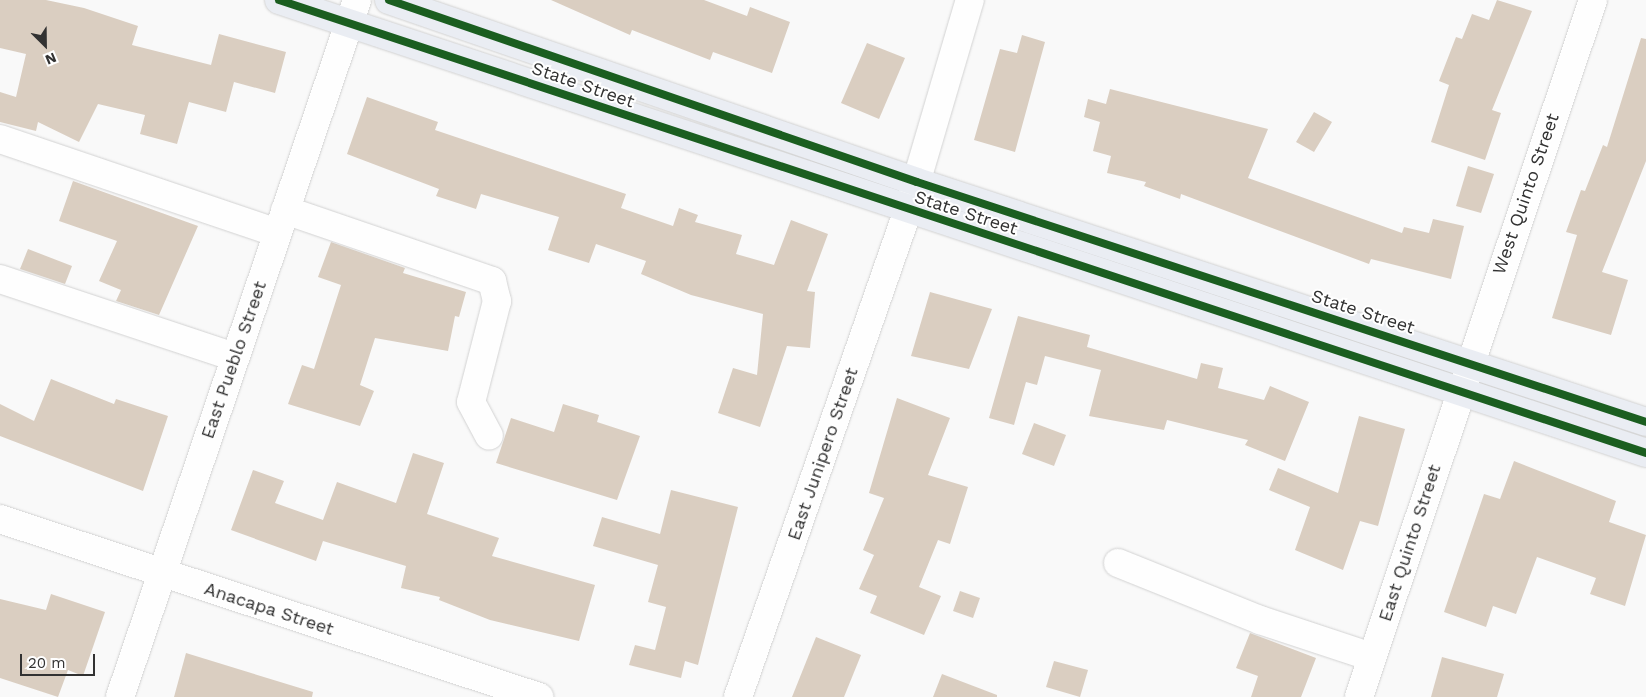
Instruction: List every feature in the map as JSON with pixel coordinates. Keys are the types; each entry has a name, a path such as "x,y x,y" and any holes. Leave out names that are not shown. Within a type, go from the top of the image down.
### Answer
{"main road":[{"name":"State Street","path":"279,0 353,11 623,115 1178,297 1466,376 1646,422"},
{"name":"State Street","path":"388,0 917,182 1189,270 1466,376 1646,453"}],"street":[{"name":"East Junipero Street","path":"738,697 908,210 970,0"},
{"name":"West Quinto Street","path":"1466,376 1593,0"},
{"name":"East Pueblo Street","path":"120,697 353,11"},
{"path":"623,115 634,84"},
{"path":"0,139 281,222 492,281 497,301 480,355 471,402 489,436"},
{"path":"1178,297 1189,270"},
{"path":"0,279 235,357"},
{"name":"East Quinto Street","path":"1359,697 1466,376"},
{"name":"Anacapa Street","path":"0,519 539,697"},
{"path":"1118,563 1260,620 1372,657"}],"building":[{"path":"0,0 46,0 84,8 138,26 132,45 211,65 219,34 286,52 275,93 234,82 226,112 189,102 177,144 140,134 145,115 98,104 79,142 38,122 36,131 0,122 0,92 16,97 26,54 0,48"},
{"path":"551,0 704,0 747,16 750,7 790,22 772,73 713,52 710,60 632,30 630,35"},
{"path":"1497,0 1532,11 1492,110 1501,113 1485,160 1431,142 1449,85 1439,81 1456,37 1462,39 1472,14 1489,20"},
{"path":"1022,35 1045,42 1015,152 974,140 1000,49 1017,53"},
{"path":"1641,38 1646,39 1646,161 1602,272 1628,280 1611,335 1552,318 1577,235 1566,232 1581,190 1585,191 1603,145 1607,147"},
{"path":"867,43 905,58 879,119 841,103"},
{"path":"1110,89 1268,129 1248,178 1402,233 1404,227 1429,233 1433,219 1464,226 1451,279 1371,259 1369,264 1181,194 1180,199 1144,186 1146,182 1107,173 1111,156 1093,151 1100,122 1084,117 1088,99 1106,104"},
{"path":"367,97 438,122 435,130 626,194 621,208 673,226 679,208 698,215 695,222 742,235 736,254 774,265 791,220 828,234 807,291 815,292 810,348 787,346 760,427 718,413 733,368 757,375 763,314 691,295 641,274 646,261 596,244 589,263 548,250 559,217 481,194 476,209 436,196 439,189 347,154"},
{"path":"1314,112 1332,122 1314,152 1296,142"},
{"path":"1468,166 1494,174 1481,213 1456,206"},
{"path":"73,181 198,226 159,315 116,301 121,290 99,281 117,241 59,221"},
{"path":"331,242 405,268 403,273 466,292 459,317 455,316 448,351 375,338 360,385 374,391 360,426 288,404 302,365 314,369 341,285 318,277"},
{"path":"28,249 72,266 65,284 20,269"},
{"path":"930,292 992,309 969,369 911,356"},
{"path":"1018,316 1090,335 1087,347 1197,379 1201,363 1223,368 1218,388 1264,400 1270,386 1309,402 1285,461 1245,445 1248,440 1167,420 1164,430 1089,416 1101,370 1045,356 1037,385 1026,382 1014,425 989,418"},
{"path":"51,379 114,404 116,399 168,416 143,491 0,436 0,404 34,421"},
{"path":"897,398 950,418 928,475 968,487 950,544 938,540 919,587 941,596 924,635 870,613 877,596 859,589 874,555 863,550 884,498 869,493"},
{"path":"563,404 599,415 597,422 640,436 617,500 496,463 511,418 554,432"},
{"path":"1359,416 1405,429 1378,526 1360,521 1343,570 1295,550 1310,507 1269,490 1278,468 1338,493"},
{"path":"1034,423 1066,435 1054,466 1022,454"},
{"path":"413,453 444,463 427,514 499,538 492,556 595,585 579,641 490,620 439,600 440,597 401,588 406,566 323,541 316,561 231,530 253,470 284,481 275,503 323,520 337,482 396,503"},
{"path":"1514,461 1616,501 1609,522 1646,535 1625,606 1590,594 1596,578 1537,557 1516,614 1493,606 1486,627 1444,612 1484,494 1500,499"},
{"path":"671,490 738,507 698,665 685,661 681,678 629,665 635,645 655,650 666,607 648,602 658,565 593,546 602,517 660,534"},
{"path":"960,591 980,598 973,618 953,611"},
{"path":"51,594 105,612 83,676 68,670 58,697 0,678 0,599 46,610"},
{"path":"1250,633 1316,658 1301,697 1251,697 1258,676 1236,668"},
{"path":"816,637 861,655 844,697 792,697"},
{"path":"186,653 313,692 312,697 174,697"},
{"path":"1442,657 1504,674 1497,697 1431,697"},
{"path":"1054,661 1088,670 1080,697 1046,687"},
{"path":"942,674 997,695 997,697 933,697"}],"cycle path":[{"path":"279,0 1646,453"},
{"path":"389,0 917,182 1646,422"}]}
